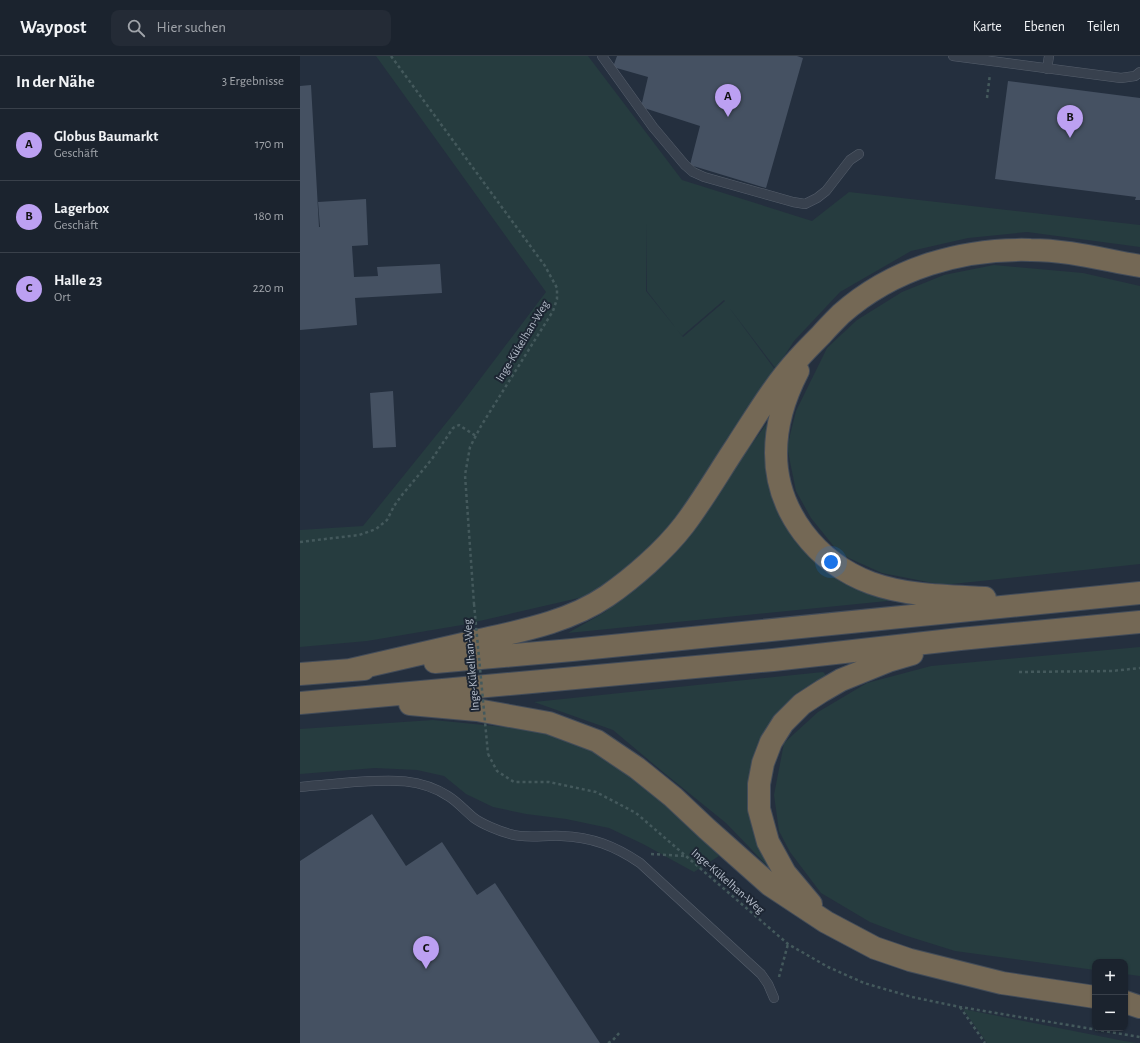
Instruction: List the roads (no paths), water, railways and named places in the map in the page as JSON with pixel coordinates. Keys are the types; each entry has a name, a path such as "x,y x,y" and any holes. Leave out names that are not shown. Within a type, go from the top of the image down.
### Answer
{"highway":[{"path":"350,670 520,631 570,615 605,598 641,569 683,526 769,396 797,360 840,315 863,297 893,279 924,266 953,257 979,252 1004,250 1034,250 1070,254 1140,266"},
{"path":"821,335 805,357 793,381 784,406 778,433 776,454 778,474 791,513 802,531 815,547 831,561 848,572 895,590 923,595 1060,601"},
{"path":"300,674 580,649 1140,593"},
{"path":"300,703 773,660 1140,622"},
{"path":"826,922 786,873 768,842 759,809 759,784 763,763 772,742 784,723 802,704 841,680 888,661 960,640"},
{"path":"355,699 477,710 549,723 597,741 637,768 672,797 770,885 826,922 875,948 910,960 1002,983 1092,996"},
{"path":"1128,998 1140,996"},
{"path":"1128,1003 1140,1007"}],"lane":[{"path":"602,56 653,127 693,172 704,177 792,202 805,204 817,198 826,191 850,160 858,154"},
{"path":"953,56 1121,78 1135,76 1140,72"},
{"path":"1047,69 1049,56"},
{"path":"300,787 383,780 402,780 413,782 429,786 448,796 474,818 510,834 541,837 577,837 609,845 640,863 761,974 768,984 774,998"}],"place":[{"name":"Globus Baumarkt","path":"728,117"},
{"name":"Lagerbox","path":"1070,138"},
{"name":"Halle 23","path":"426,969"}]}
